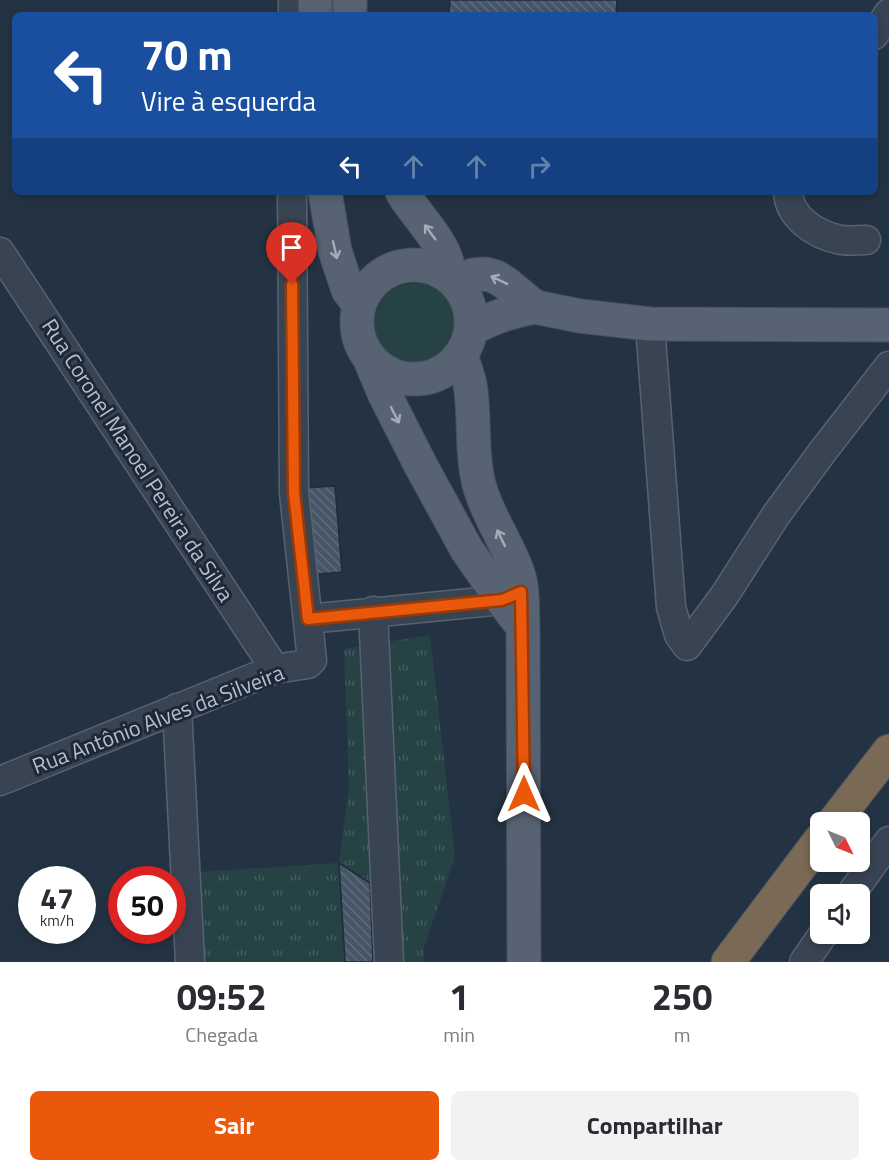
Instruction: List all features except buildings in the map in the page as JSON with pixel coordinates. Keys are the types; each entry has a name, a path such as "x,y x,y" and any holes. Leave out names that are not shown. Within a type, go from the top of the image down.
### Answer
{"highway":[{"path":"842,812 889,751"},
{"path":"728,962 810,853"}],"main road":[{"path":"326,195 335,251 348,290 359,306"},
{"path":"404,195 442,250 453,280 467,299 472,318 466,342 475,468 487,510 519,576 512,596"},
{"path":"524,962 523,627 512,596 467,550 384,393 361,345 356,325 359,306 368,287 382,274 401,266 421,265 453,280 486,274 507,284 535,307"},
{"path":"371,362 401,379 417,380 434,376 449,368 466,342 493,317 535,307 580,316 650,324 889,325"}],"street":[{"path":"878,29 889,13"},
{"path":"291,195 294,493 308,619 512,596"},
{"path":"788,195 793,211 820,234 839,240 866,240"},
{"name":"Rua Coronel Manoel Pereira da Silva","path":"0,252 11,289 276,669"},
{"path":"650,324 671,607 679,635 687,646 724,596 776,515 889,366"},
{"path":"372,612 389,962"},
{"name":"Rua Antônio Alves da Silveira","path":"0,781 276,669 308,664 313,657 308,619"},
{"path":"177,708 190,962"},
{"path":"859,884 889,841"},
{"path":"804,962 816,944"}],"green space":[{"path":"415,283 431,286 444,295 453,308 456,324 453,340 444,353 431,362 415,365 399,362 386,353 377,340 374,324 377,308 386,295 399,286"},
{"path":"430,635 455,856 424,948 424,962 204,962 198,872 339,863 349,787 344,649"}],"route":[{"path":"292,284 294,493 308,619 502,600 521,592 524,794"}]}
